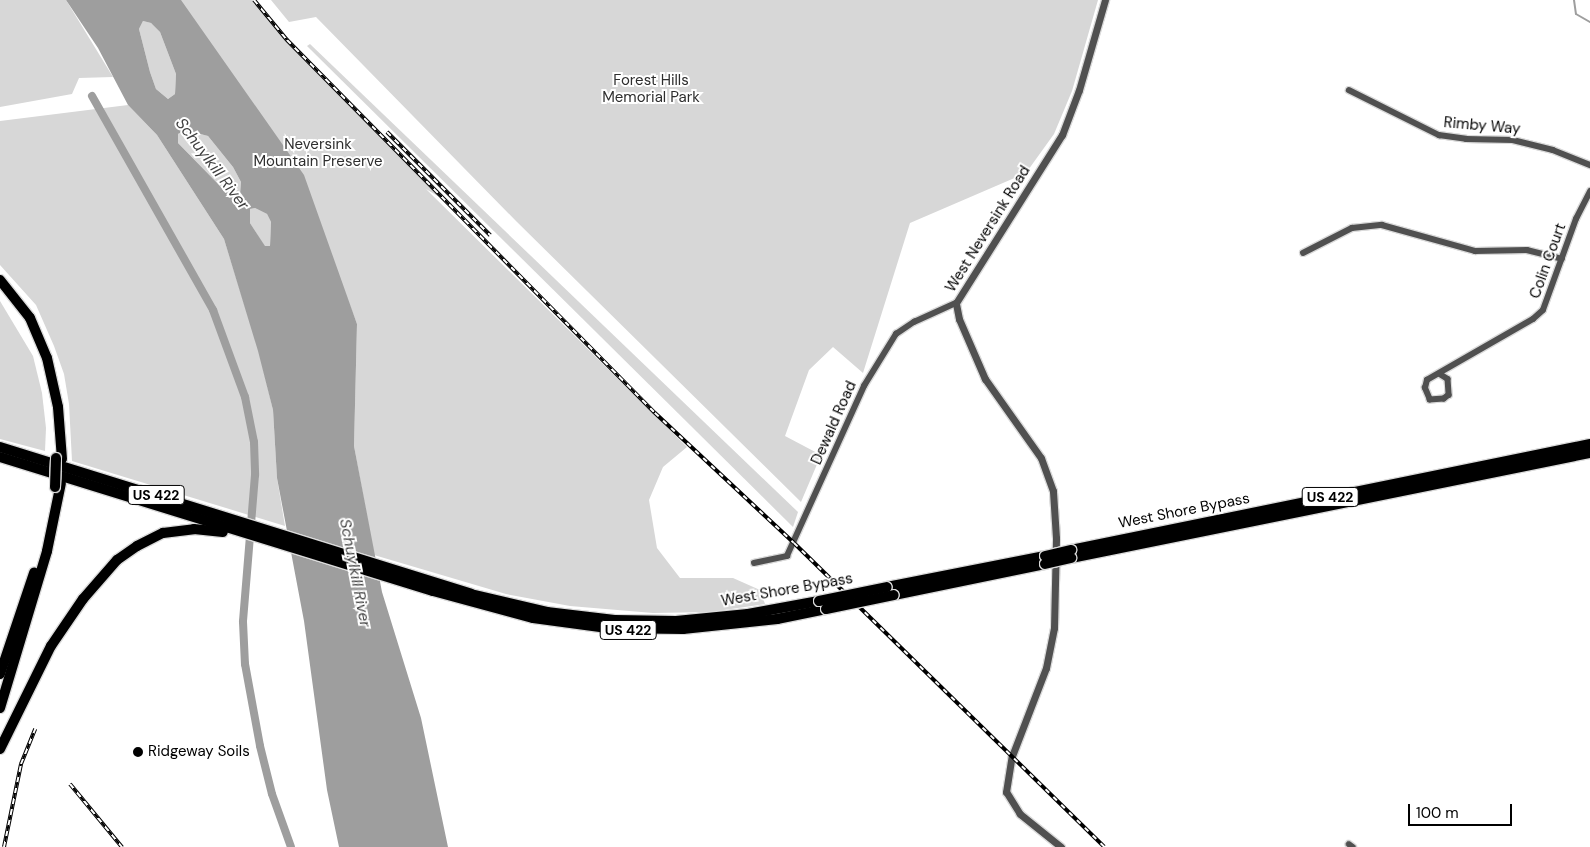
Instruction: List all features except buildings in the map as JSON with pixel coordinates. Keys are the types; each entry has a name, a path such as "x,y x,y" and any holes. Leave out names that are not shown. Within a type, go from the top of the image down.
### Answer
{"highway":[{"path":"0,280 30,318 47,358 58,407 59,459 58,485 47,551 0,708"},
{"path":"0,288 25,321 42,360 52,408 59,459"},
{"name":"West Shore Bypass","path":"0,448 309,553 432,586 524,607 615,620 712,619 823,605 1045,560 1590,444"},
{"name":"West Shore Bypass","path":"1071,554 1590,453"},
{"name":"West Shore Bypass","path":"0,457 432,586"},
{"path":"0,674 38,562 58,485"},
{"path":"0,748 51,646 83,599 117,560 147,540 174,530 240,529"}],"street":[{"name":"West Neversink Road","path":"1060,847 1020,814 1006,792 1012,756 1046,668 1054,628 1053,491 1041,458 985,379 959,320 956,303 1062,134 1079,90 1105,0"},
{"name":"Rimby Way","path":"1349,90 1439,135 1466,139 1513,140 1553,150 1590,165"},
{"name":"Colin Court","path":"1440,374 1448,379 1448,395 1444,399 1430,400 1425,388 1427,380 1538,315 1549,299 1576,219 1590,191"},
{"path":"1303,253 1352,228 1382,225 1475,251 1527,250 1562,259"},
{"name":"Dewald Road","path":"754,563 787,556 864,386 896,334 914,322 956,303"}],"green space":[{"path":"0,0 66,0 113,77 79,78 72,94 0,107"},
{"name":"Neversink Mountain Preserve","path":"155,0 254,0 287,40 446,201 426,189 687,447 663,467 649,500 657,548 680,578 733,578 760,590 765,604 710,612 653,613 570,606 506,594 374,555 354,446 357,324 339,277"},
{"name":"Forest Hills Memorial Park","path":"271,0 1098,0 1072,91 1054,134 1026,173 910,223 863,373 833,347 809,370 785,436 821,455 801,502 516,221 316,17 289,22"},
{"path":"143,21 151,23 160,32 176,74 175,94 168,99 156,89 150,72 139,29"},
{"path":"310,44 798,512 793,527 307,46"},
{"path":"128,105 157,135 224,239 259,351 273,410 277,478 285,526 72,461 69,404 64,374 54,346 36,305 0,265 0,121"},
{"path":"185,130 208,136 233,167 241,182 240,194 236,196 226,192 178,143 178,134"},
{"path":"255,208 267,214 271,222 270,246 265,247 250,223 250,209"},
{"path":"0,301 33,356 42,393 46,428 45,451 0,439"}],"water":[{"name":"Schuylkill River","path":"66,0 181,0 304,175 357,324 354,446 382,592 421,718 448,847 339,847 327,790 304,621 277,478 273,410 258,351 224,239 157,135 128,105 98,48","holes":["143,21 151,23 160,32 176,74 175,94 168,99 156,89 150,72 139,29","185,130 208,136 233,167 241,182 240,194 236,196 226,192 178,143 178,134","255,208 267,214 271,222 270,246 265,246 250,223 250,209"]}],"waterway":[{"path":"1574,0 1576,14 1590,22"},
{"path":"92,96 213,310 245,397 254,442 255,475 243,622 245,664 260,746 272,794 291,847"}],"railway":[{"path":"254,0 287,40 655,413 794,543 1104,847"},
{"path":"387,132 490,235"},
{"path":"4,847 21,764 35,729"},
{"path":"70,784 122,847"}],"place":[{"name":"Ridgeway Soils","path":"138,752"}]}
